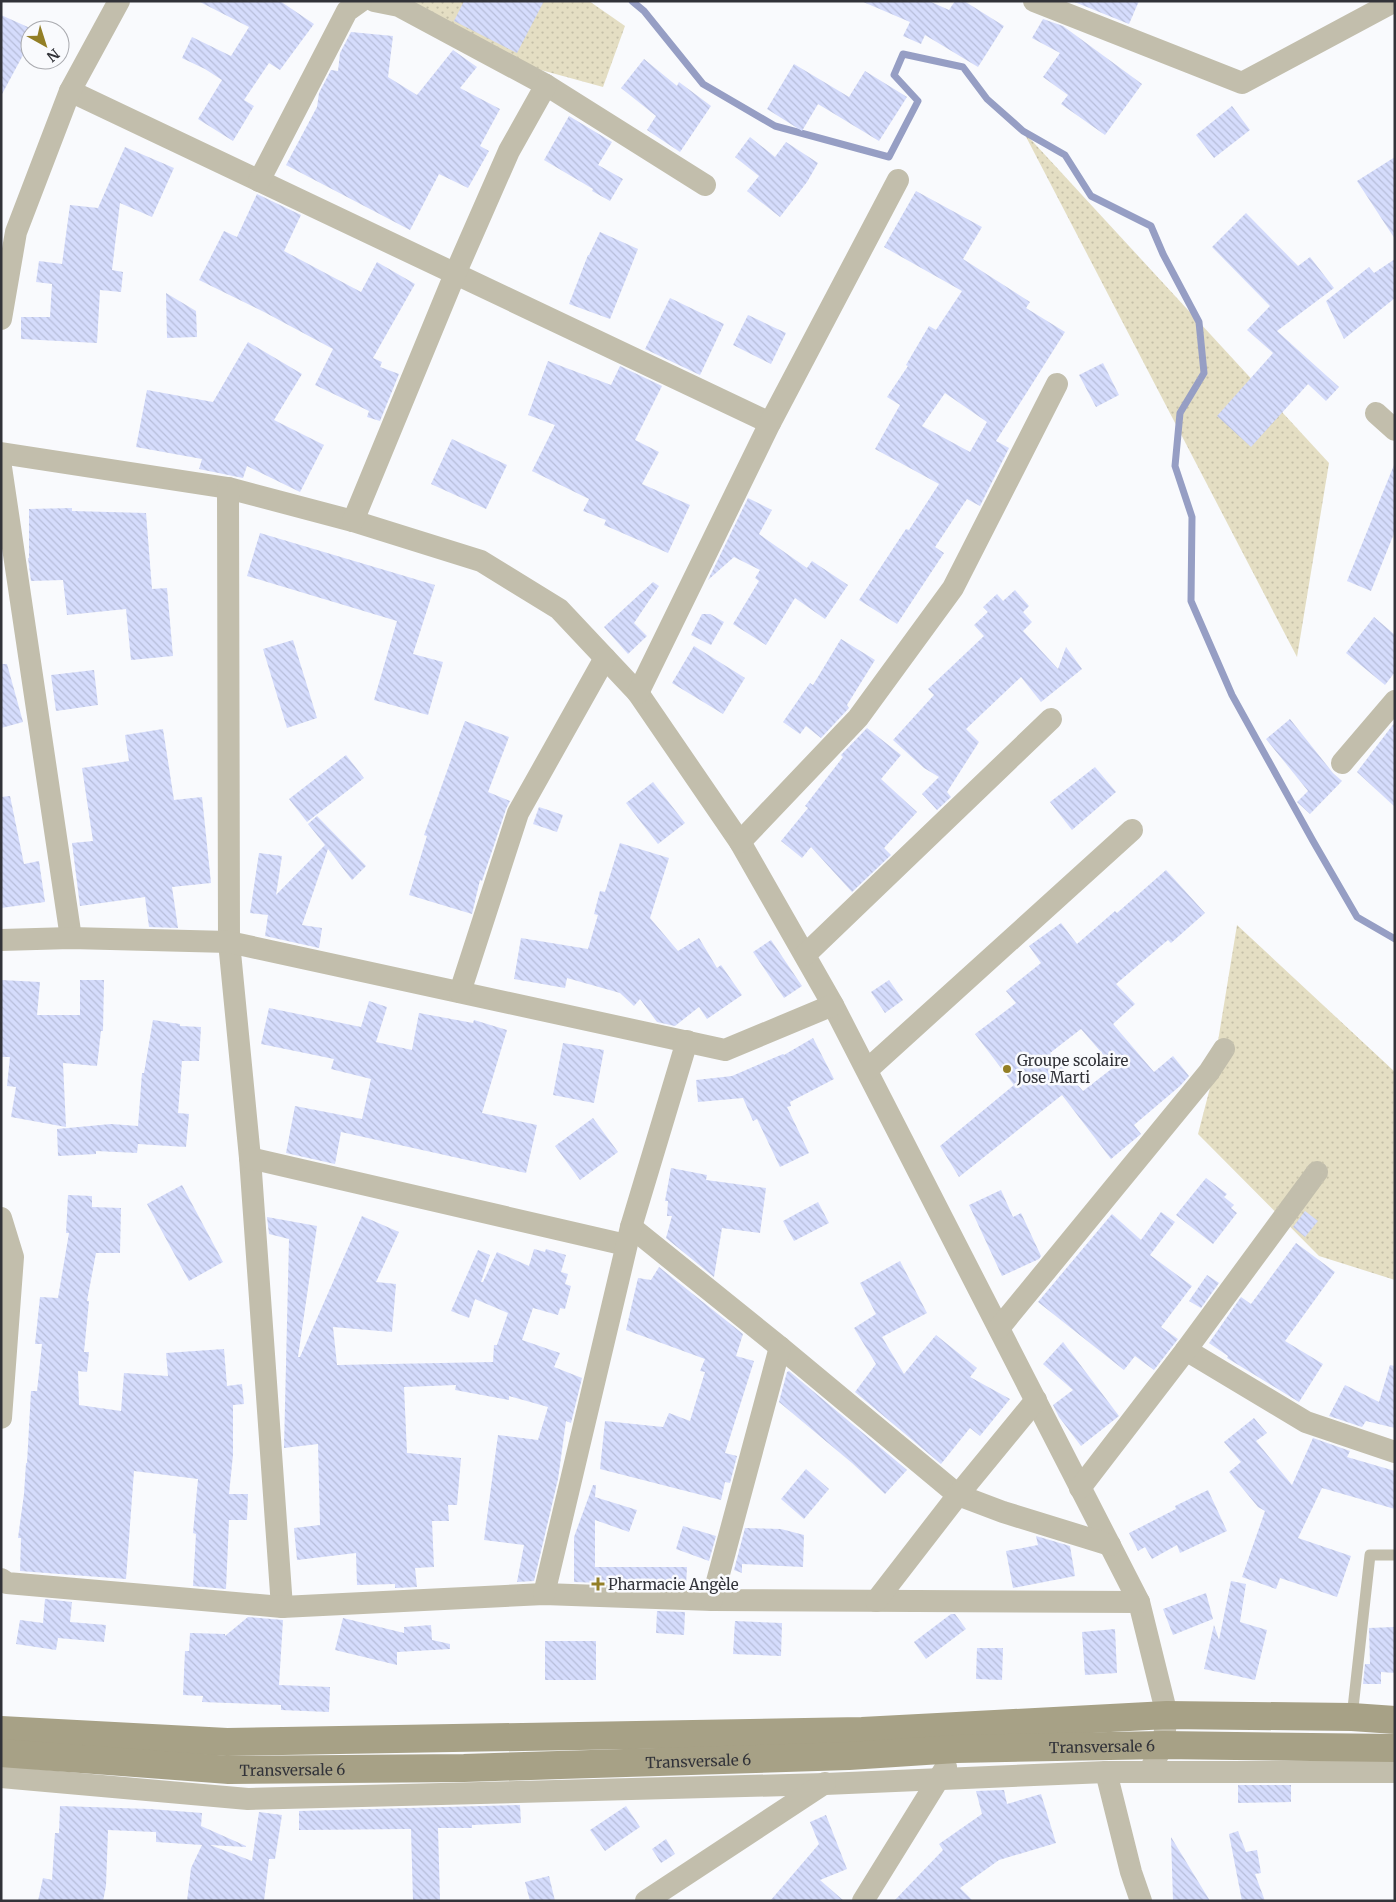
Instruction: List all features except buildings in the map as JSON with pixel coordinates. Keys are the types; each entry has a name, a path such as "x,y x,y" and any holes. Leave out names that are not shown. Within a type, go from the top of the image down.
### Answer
{"main road":[{"name":"Transversale 6","path":"1,1730 247,1741 862,1731 1167,1715 1352,1717 1395,1720"},
{"name":"Transversale 6","path":"1,1753 157,1778 228,1770 464,1780 956,1749 1163,1746 1395,1748"}],"street":[{"path":"1,319 8,234 70,91 119,1"},
{"path":"260,181 347,12 362,1"},
{"path":"374,1 398,6 546,85 705,185"},
{"path":"1034,1 1242,83 1395,1"},
{"path":"352,521 509,151 546,85"},
{"path":"70,91 770,423"},
{"path":"638,693 770,423 898,180"},
{"path":"740,842 858,718 953,588 1057,384"},
{"path":"1376,413 1395,430"},
{"path":"1,454 228,488 352,521 481,561 559,609 638,693 740,842 833,1005 1139,1602 1167,1715 1163,1746 1149,1772"},
{"path":"1,467 71,938"},
{"path":"228,488 229,942 250,1158 282,1607"},
{"path":"460,992 518,813 605,658"},
{"path":"1342,762 1395,701"},
{"path":"805,955 1051,719"},
{"path":"867,1070 1132,830"},
{"path":"1,940 71,938 229,942 725,1050 833,1005"},
{"path":"544,1594 629,1236 687,1041"},
{"path":"998,1328 1209,1072 1224,1049"},
{"path":"250,1158 629,1236 780,1347 958,1495 1003,1512 1110,1545"},
{"path":"1080,1488 1186,1350 1317,1172"},
{"path":"1,1218 12,1257 1,1418"},
{"path":"712,1600 780,1347"},
{"path":"1186,1350 1306,1422 1395,1452"},
{"path":"876,1601 958,1495 1036,1400"},
{"path":"1,1579 7,1583 282,1607 544,1594 712,1600 1139,1602"},
{"path":"1317,1772 1322,1746"},
{"path":"862,1901 940,1778 956,1749"},
{"path":"646,1901 825,1784 849,1756"},
{"path":"1106,1772 1131,1872 1141,1901"},
{"path":"464,1780 825,1784 1106,1772 1395,1772"},
{"path":"1,1777 157,1778"}],"lane":[{"path":"1352,1717 1370,1555 1395,1555"}],"shaded area":[{"path":"404,1 589,1 625,26 603,87 519,64"},
{"path":"1023,131 1329,463 1297,657"},
{"path":"1237,925 1395,1072 1395,1280 1319,1256 1198,1134 1211,1084"}],"waterway":[{"path":"632,1 644,11 703,84 775,126 889,157 918,101 894,75 903,54 963,67 987,99 1023,131 1065,155 1091,196 1151,226 1163,254 1199,322 1204,373 1180,413 1175,466 1192,517 1191,601 1232,695 1357,917 1395,939"}],"place":[{"name":"Groupe scolaire Jose Marti","path":"1007,1069"},
{"name":"Pharmacie Angèle","path":"598,1584"}]}
